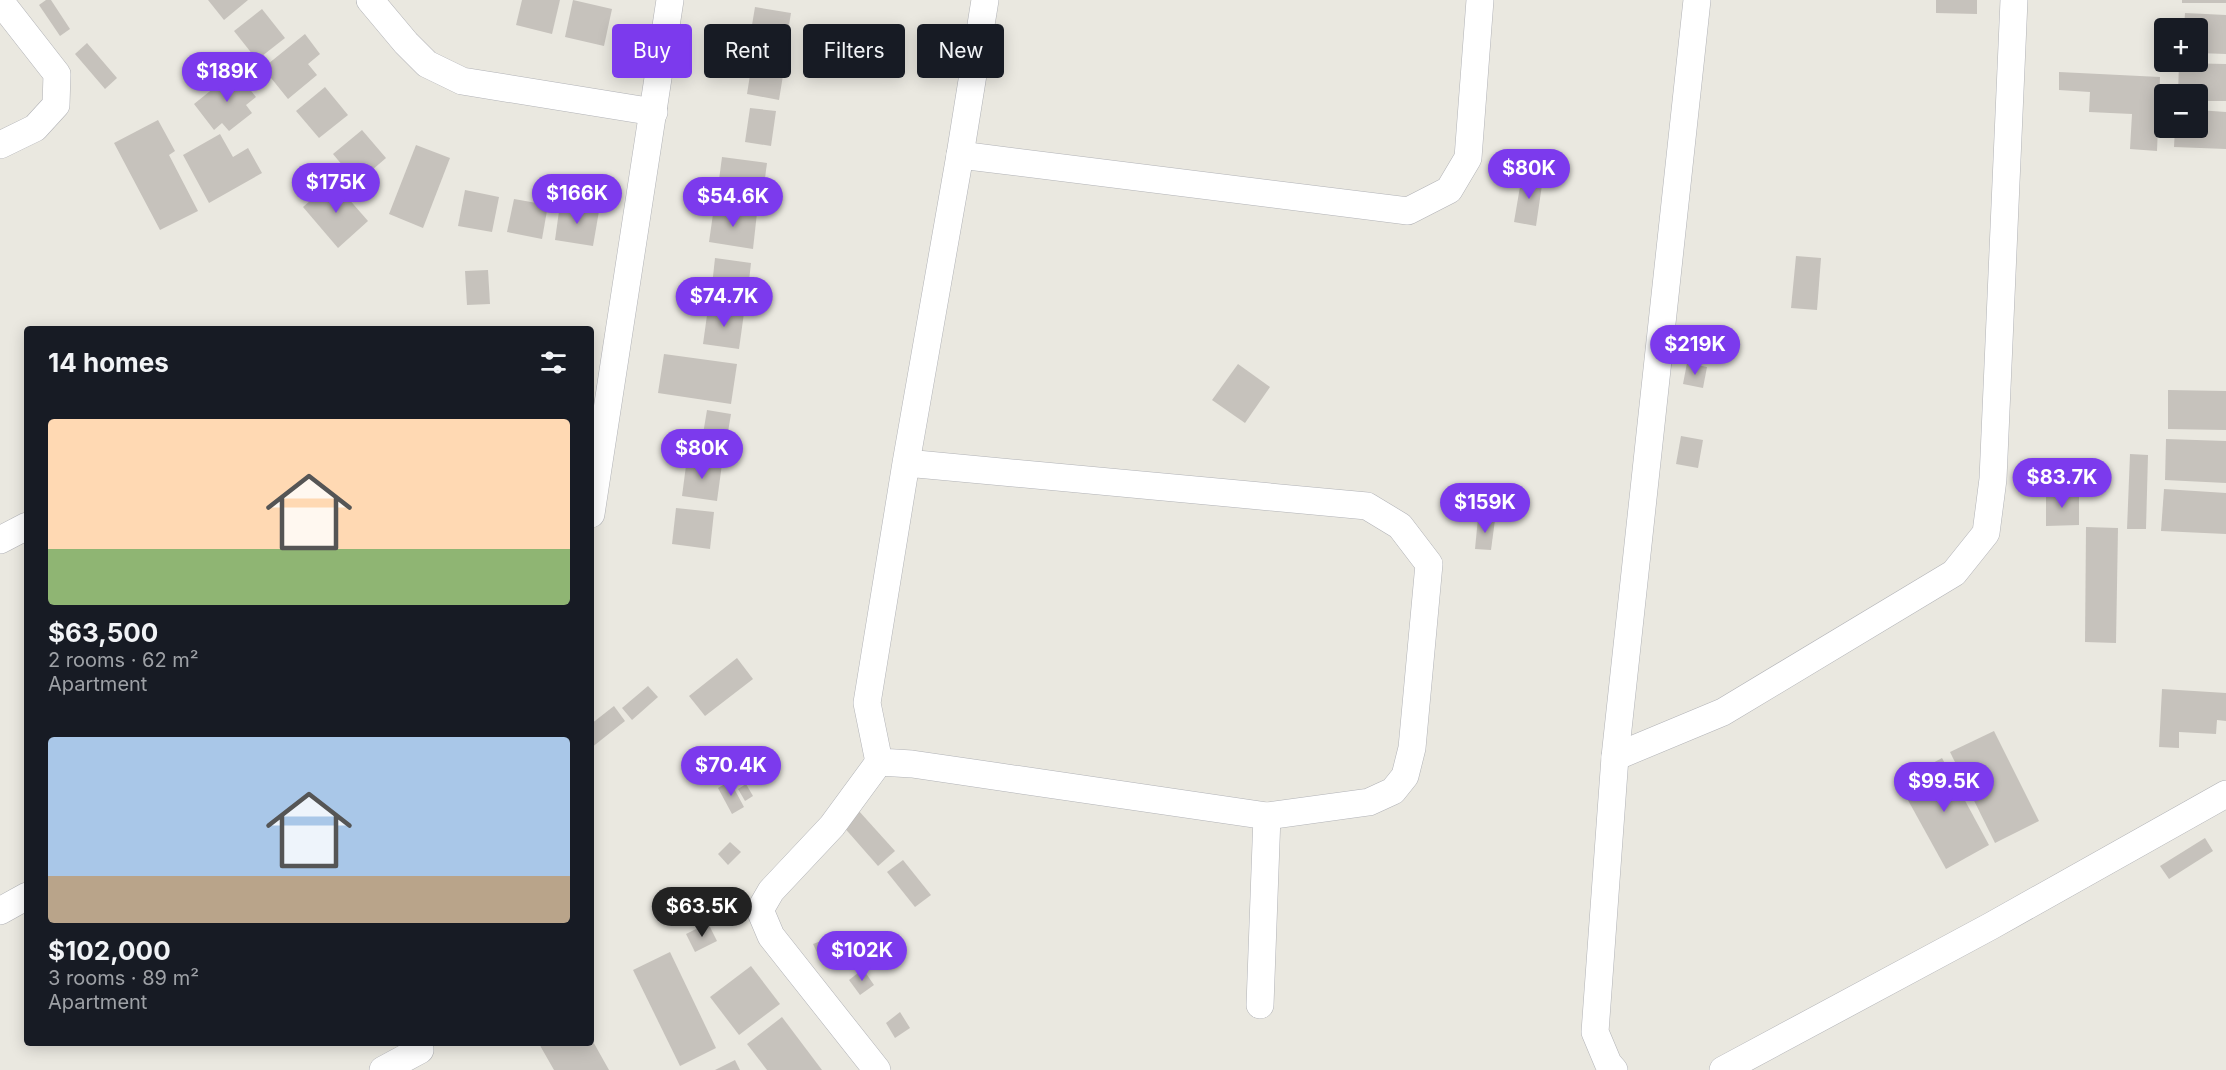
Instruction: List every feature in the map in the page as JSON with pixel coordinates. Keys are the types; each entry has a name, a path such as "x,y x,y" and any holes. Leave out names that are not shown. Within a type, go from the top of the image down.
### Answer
{"street":[{"path":"370,0 427,64 462,81 654,112"},
{"path":"594,495 670,0"},
{"path":"877,1070 771,936 760,910 771,891 832,826 879,762 867,703 985,0"},
{"path":"960,155 1408,211 1449,190 1468,158 1480,0"},
{"path":"1614,1070 1608,1063 1595,1032 1615,757 1697,0"},
{"path":"1615,757 1723,712 1954,573 1986,533 1993,479 2014,0"},
{"path":"0,1 57,74 56,105 35,128 0,145"},
{"path":"879,762 912,764 1267,816 1369,802 1393,791 1405,776 1412,748 1429,564 1400,526 1367,506 906,463"},
{"path":"0,540 24,528"},
{"path":"1724,1070 1991,926 2226,794"},
{"path":"1260,1005 1267,816"},
{"path":"0,911 24,898"},
{"path":"383,1070 420,1050"}],"building":[{"path":"46,0 51,0 70,29 60,36 39,5"},
{"path":"208,0 248,0 224,20"},
{"path":"522,0 560,0 552,34 516,25"},
{"path":"573,0 612,9 604,46 565,37"},
{"path":"1936,0 1977,0 1977,14 1936,13"},
{"path":"2182,0 2226,0 2226,3 2182,3"},
{"path":"755,7 791,13 789,24 752,24"},
{"path":"262,9 285,38 257,60 234,31"},
{"path":"2185,13 2226,15 2226,54 2208,53 2208,18 2185,18"},
{"path":"305,34 320,54 308,64 317,75 288,99 263,68"},
{"path":"87,43 117,78 105,89 75,54"},
{"path":"2208,64 2226,64 2226,101 2208,101 2208,84 2178,84 2179,72 2208,72"},
{"path":"235,71 256,97 246,105 252,113 229,131 222,123 214,130 194,104"},
{"path":"2059,72 2160,77 2160,84 2154,84 2154,138 2158,138 2157,151 2130,149 2132,114 2089,112 2090,92 2059,90"},
{"path":"750,78 783,78 779,100 747,94"},
{"path":"325,87 348,115 319,138 296,111"},
{"path":"750,108 776,111 771,146 745,142"},
{"path":"2208,111 2226,112 2226,149 2174,147 2174,138 2208,138"},
{"path":"158,120 175,151 169,155 198,211 160,230 114,143"},
{"path":"362,130 386,158 357,183 333,154"},
{"path":"220,134 233,157 248,148 262,173 209,203 183,155"},
{"path":"416,145 450,158 423,228 389,214"},
{"path":"722,157 767,163 762,201 717,195"},
{"path":"1522,175 1543,178 1536,226 1514,222"},
{"path":"333,181 368,221 338,248 303,207"},
{"path":"465,190 499,197 492,232 458,226"},
{"path":"514,199 548,205 542,239 507,232"},
{"path":"560,204 599,211 593,246 555,240"},
{"path":"714,207 757,213 753,249 709,242"},
{"path":"1796,256 1821,258 1817,310 1791,308"},
{"path":"715,258 751,263 747,299 711,295"},
{"path":"488,270 490,304 467,305 465,271"},
{"path":"708,308 744,313 739,349 703,344"},
{"path":"664,354 737,364 731,404 658,393"},
{"path":"1687,363 1707,367 1703,388 1683,384"},
{"path":"1238,364 1270,387 1245,423 1212,400"},
{"path":"2168,390 2226,391 2226,430 2168,429"},
{"path":"707,410 731,414 725,450 701,446"},
{"path":"1681,436 1703,440 1698,468 1676,464"},
{"path":"2166,439 2226,441 2226,483 2165,480"},
{"path":"2130,454 2148,455 2146,529 2127,529"},
{"path":"687,458 722,464 717,501 682,496"},
{"path":"2164,489 2226,493 2226,534 2161,531"},
{"path":"2046,492 2079,493 2079,525 2046,526"},
{"path":"676,508 714,512 710,549 672,544"},
{"path":"1478,518 1495,520 1491,550 1475,549"},
{"path":"2086,527 2118,528 2116,643 2085,642"},
{"path":"737,658 753,679 705,716 689,696"},
{"path":"648,686 658,697 632,720 622,708"},
{"path":"2162,689 2226,693 2226,721 2217,720 2216,734 2179,732 2179,748 2159,747"},
{"path":"614,706 625,721 594,746 594,722"},
{"path":"1994,731 2039,821 1995,843 1950,752"},
{"path":"725,756 732,768 726,771 719,759"},
{"path":"1942,758 1989,845 1946,869 1898,782"},
{"path":"730,781 744,807 732,814 718,788"},
{"path":"746,784 753,796 745,801 738,789"},
{"path":"858,810 895,851 878,866 842,825"},
{"path":"2205,838 2213,851 2169,879 2160,866"},
{"path":"730,842 741,852 728,865 718,854"},
{"path":"903,860 931,895 915,907 887,872"},
{"path":"708,923 717,941 695,952 686,934"},
{"path":"829,938 836,954 821,961 813,944"},
{"path":"670,952 716,1048 680,1066 633,970"},
{"path":"751,966 780,1004 739,1035 710,997"},
{"path":"863,969 874,985 860,995 849,980"},
{"path":"900,1012 910,1028 895,1038 886,1023"},
{"path":"782,1017 822,1070 767,1070 747,1044"},
{"path":"594,1043 609,1070 554,1070 540,1046 594,1046"},
{"path":"735,1060 740,1070 715,1070"}]}
